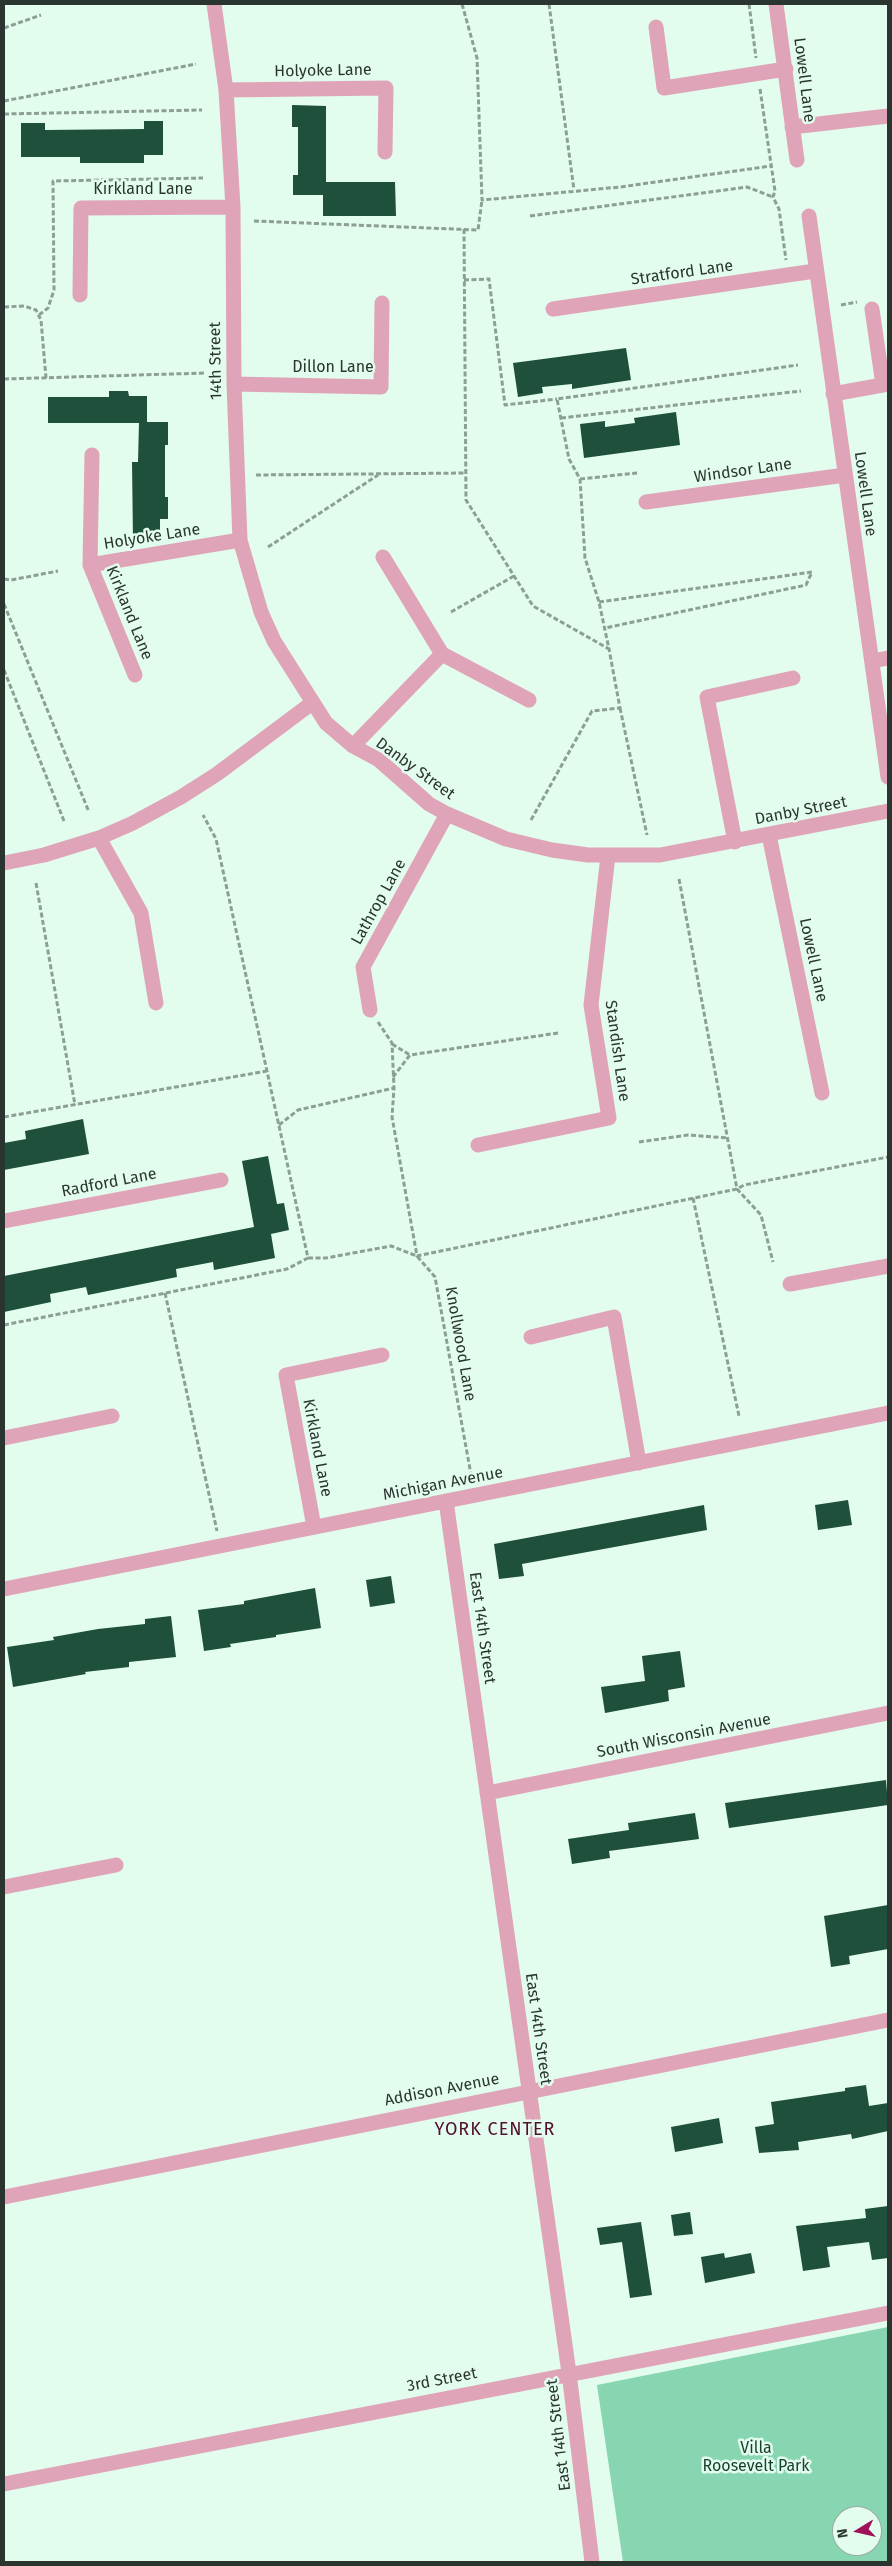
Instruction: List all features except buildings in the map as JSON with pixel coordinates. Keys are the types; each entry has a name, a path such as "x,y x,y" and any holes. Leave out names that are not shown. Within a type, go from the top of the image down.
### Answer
{"street":[{"name":"14th Street","path":"214,4 226,90 233,207 234,384 240,540 261,612 274,641 312,703"},
{"name":"Lowell Lane","path":"776,4 797,160"},
{"path":"656,27 664,88 786,69"},
{"name":"Holyoke Lane","path":"226,90 386,88 384,152"},
{"path":"792,127 888,116"},
{"name":"Kirkland Lane","path":"80,295 81,208 233,207"},
{"name":"Lowell Lane","path":"809,216 815,271 888,777"},
{"name":"Stratford Lane","path":"553,309 815,271"},
{"name":"Dillon Lane","path":"234,384 381,387 382,303"},
{"path":"833,394 886,385 872,310"},
{"name":"Holyoke Lane","path":"92,455 90,565 240,540"},
{"name":"Windsor Lane","path":"646,502 845,475"},
{"path":"383,557 442,654 529,700"},
{"name":"Kirkland Lane","path":"90,565 135,675"},
{"path":"353,746 442,654"},
{"path":"872,661 888,658"},
{"path":"735,842 707,697 793,678"},
{"path":"4,863 44,855 99,838 180,797 217,774 312,703"},
{"name":"Danby Street","path":"312,703 326,723 353,746 379,760 429,804 447,814 506,839 552,850 608,856 660,855 888,811"},
{"name":"Lathrop Lane","path":"374,1016 363,967 447,814"},
{"name":"Lowell Lane","path":"769,835 822,1093"},
{"path":"99,838 142,913 156,1003"},
{"name":"Standish Lane","path":"478,1146 609,1118 591,1005 608,856"},
{"name":"Radford Lane","path":"4,1221 221,1180"},
{"path":"790,1284 888,1266"},
{"path":"530,1337 614,1318 640,1463"},
{"name":"Kirkland Lane","path":"314,1527 286,1375 382,1355"},
{"name":"Michigan Avenue","path":"4,1589 888,1413"},
{"path":"4,1438 112,1416"},
{"name":"East 14th Street","path":"446,1501 569,2373 592,2562"},
{"name":"South Wisconsin Avenue","path":"487,1793 888,1713"},
{"path":"4,1887 116,1865"},
{"name":"Addison Avenue","path":"4,2197 529,2090 888,2020"},
{"name":"3rd Street","path":"4,2484 569,2373 888,2313"}],"path":[{"path":"254,221 478,230 482,200 477,58 462,4"},
{"path":"549,4 574,190"},
{"path":"749,4 775,191 773,197"},
{"path":"4,28 41,15"},
{"path":"4,101 196,64"},
{"path":"4,114 202,110"},
{"path":"482,200 620,187 771,166"},
{"path":"530,216 746,187 773,197 780,209 788,275"},
{"path":"464,229 466,500 533,606 609,649"},
{"path":"464,280 489,279 505,405 798,365"},
{"path":"4,307 24,306 36,310 41,320 46,378"},
{"path":"4,379 205,373"},
{"path":"561,418 802,391"},
{"path":"557,399 569,459 580,479 585,558 599,602 647,834"},
{"path":"256,475 466,473"},
{"path":"580,479 637,473"},
{"path":"268,548 379,474"},
{"path":"4,579 11,580 58,571"},
{"path":"599,602 812,572 806,585 604,628"},
{"path":"451,612 514,576"},
{"path":"4,604 89,812"},
{"path":"4,670 64,821"},
{"path":"531,820 592,710 620,708"},
{"path":"4,1325 287,1268 308,1258 216,838 203,815"},
{"path":"679,879 738,1189 761,1215 773,1262"},
{"path":"36,883 75,1104"},
{"path":"374,1016 392,1043 410,1055 558,1033"},
{"path":"392,1043 394,1088 392,1117 417,1256 738,1189 744,1185 888,1157"},
{"path":"393,1077 410,1055"},
{"path":"4,1117 267,1071"},
{"path":"278,1125 298,1110 394,1088"},
{"path":"639,1142 688,1135 728,1138"},
{"path":"693,1198 739,1416"},
{"name":"Knollwood Lane","path":"308,1258 326,1258 391,1246 417,1256 436,1277 474,1496"},
{"path":"165,1293 217,1533"}],"green space":[{"name":"Villa Roosevelt Park","path":"888,2327 888,2562 623,2562 597,2385"}],"district":[{"name":"YORK CENTER","path":"495,2130"}]}
